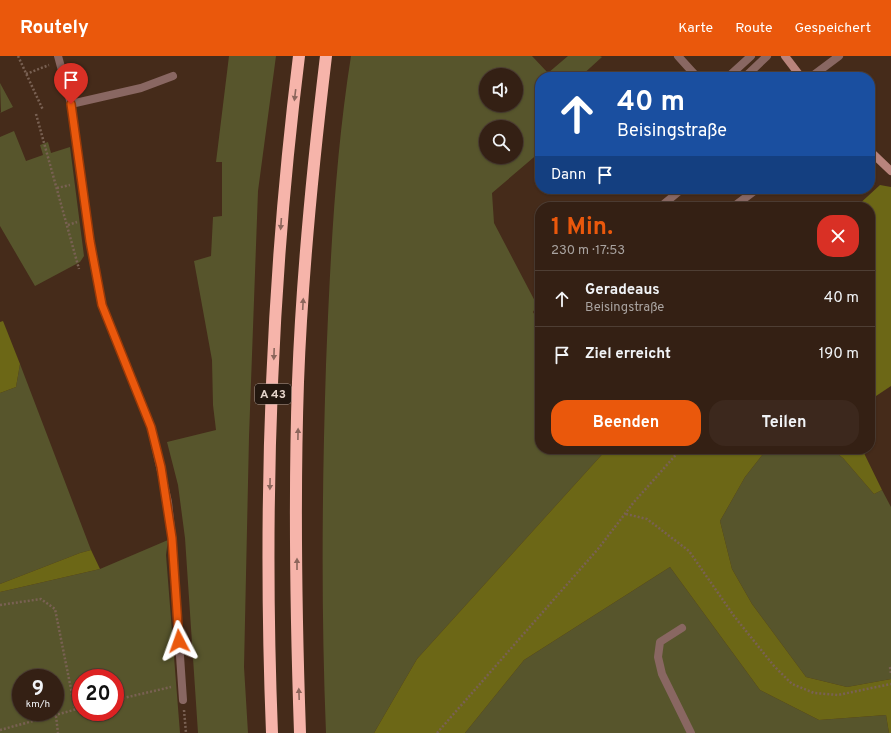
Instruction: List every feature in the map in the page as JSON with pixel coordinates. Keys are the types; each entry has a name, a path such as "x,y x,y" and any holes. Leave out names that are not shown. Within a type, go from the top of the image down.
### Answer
{"highway":[{"name":"A 43","path":"272,733 269,645 269,526 276,304 283,194 300,56"},
{"name":"A 43","path":"300,733 297,648 298,382 311,190 326,56"}],"street":[{"path":"678,56 692,72"},
{"path":"733,72 751,56"},
{"path":"750,72 768,56"},
{"path":"785,56 797,72"},
{"path":"818,72 839,56"},
{"path":"59,58 71,104 90,241 102,305 151,427 167,495 172,538 183,700"},
{"path":"71,104 141,88 173,76"},
{"path":"875,156 891,171"},
{"path":"666,202 676,194"},
{"path":"740,202 750,194"},
{"path":"682,628 660,642 658,657 662,674 690,733"}],"path":[{"path":"18,56 43,110"},
{"path":"26,74 59,58"},
{"path":"36,114 79,270"},
{"path":"437,733 677,454"},
{"path":"626,514 646,519 689,551 734,616 774,666 792,684 814,693 838,695 891,684"},
{"path":"0,605 41,599 55,609 72,694"},
{"path":"890,667 891,674"},
{"path":"124,698 182,685"},
{"path":"183,700 186,733"},
{"path":"0,730 36,721"},
{"path":"57,721 58,733"}],"shaded area":[{"path":"229,56 276,56 258,191 249,437 244,667 248,733 198,733 185,538 178,485 167,442 216,430 213,405 212,360 194,261 211,256 213,217 222,216 222,162 216,162"},
{"path":"351,56 532,56 547,72 535,72 535,156 492,193 494,223 535,301 535,308 533,312 535,315 535,454 602,454 417,659 374,733 326,733 323,641 324,457 329,288 337,171 345,94"},
{"path":"568,56 602,57 586,72 549,72"},
{"path":"0,83 13,107 0,113 1,112"},
{"path":"14,131 26,161 43,155 40,145 48,142 51,153 70,147 84,256 80,262 35,286 0,226 0,137"},
{"path":"880,185 891,187 891,386 875,397 875,202 861,202 870,194 875,194 875,190"},
{"path":"3,321 20,364 16,387 0,393 0,322"},
{"path":"20,364 91,550 0,584 0,393 16,387"},
{"path":"602,454 763,454 745,477 720,521 732,569 752,604 806,677 847,687 891,679 891,733 889,733 886,715 819,720 760,690 670,567 524,660 465,733 374,733 417,659"},
{"path":"763,454 838,454 843,458 874,494 882,490 891,507 891,679 847,687 806,677 752,604 732,569 720,521 745,477"},
{"path":"838,454 864,454 882,490 874,494 843,458"},
{"path":"168,540 166,555 180,733 0,733 0,592 100,569"},
{"path":"91,550 100,569 0,592 0,584"},
{"path":"670,567 760,690 819,720 886,715 889,733 465,733 524,660"}],"route":[{"path":"71,104 90,241 102,305 151,427 161,467 168,502 172,538 179,641"}]}
